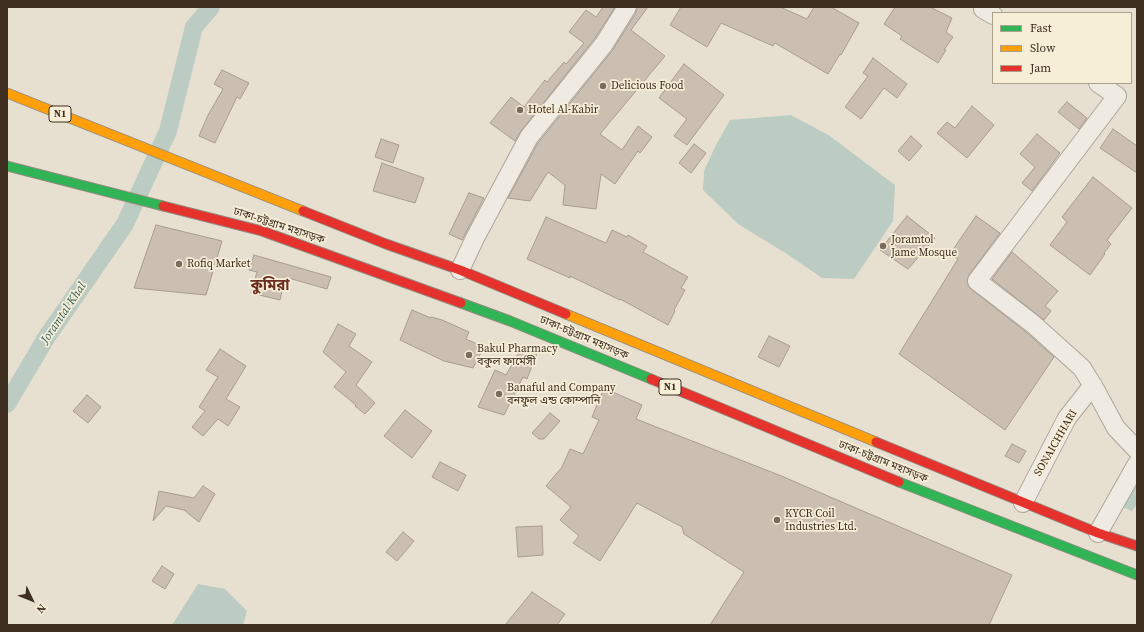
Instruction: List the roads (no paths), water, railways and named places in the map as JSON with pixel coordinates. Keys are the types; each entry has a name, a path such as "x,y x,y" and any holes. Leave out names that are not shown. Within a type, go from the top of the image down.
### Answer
{"highway":[{"name":"ঢাকা-চট্টগ্রাম মহাসড়ক","path":"7,93 386,244 460,270 1023,503 1098,533 1137,546"},
{"name":"ঢাকা-চট্টগ্রাম মহাসড়ক","path":"7,166 262,231 510,321 871,471 1137,575"}],"street":[{"path":"460,270 475,238 529,138 604,44 627,7"},
{"path":"983,7 982,9 992,14"},
{"path":"1100,84 1118,96 977,281 1033,324 1082,368 1116,428 1137,450"},
{"name":"SONAICHHARI","path":"1023,503 1067,418 1093,385"},
{"path":"1098,533 1137,464"}],"waterway":[{"name":"Joramtal Khal","path":"7,404 46,338 125,224 168,131 194,27 211,7"}],"place":[{"name":"Delicious Food","path":"603,86"},
{"name":"Hotel Al-Kabir","path":"520,110"},
{"name":"Joramtol Jame Mosque","path":"883,246"},
{"name":"Rofiq Market","path":"179,264"},
{"name":"Bakul Pharmacy বকুল ফার্মেসী","path":"469,355"},
{"name":"Banaful and Company বনফুল এন্ড কোম্পানি","path":"499,394"},
{"name":"KYCR Coil Industries Ltd.","path":"777,520"}],"district":[{"name":"কুমিরা","path":"270,286"}]}
